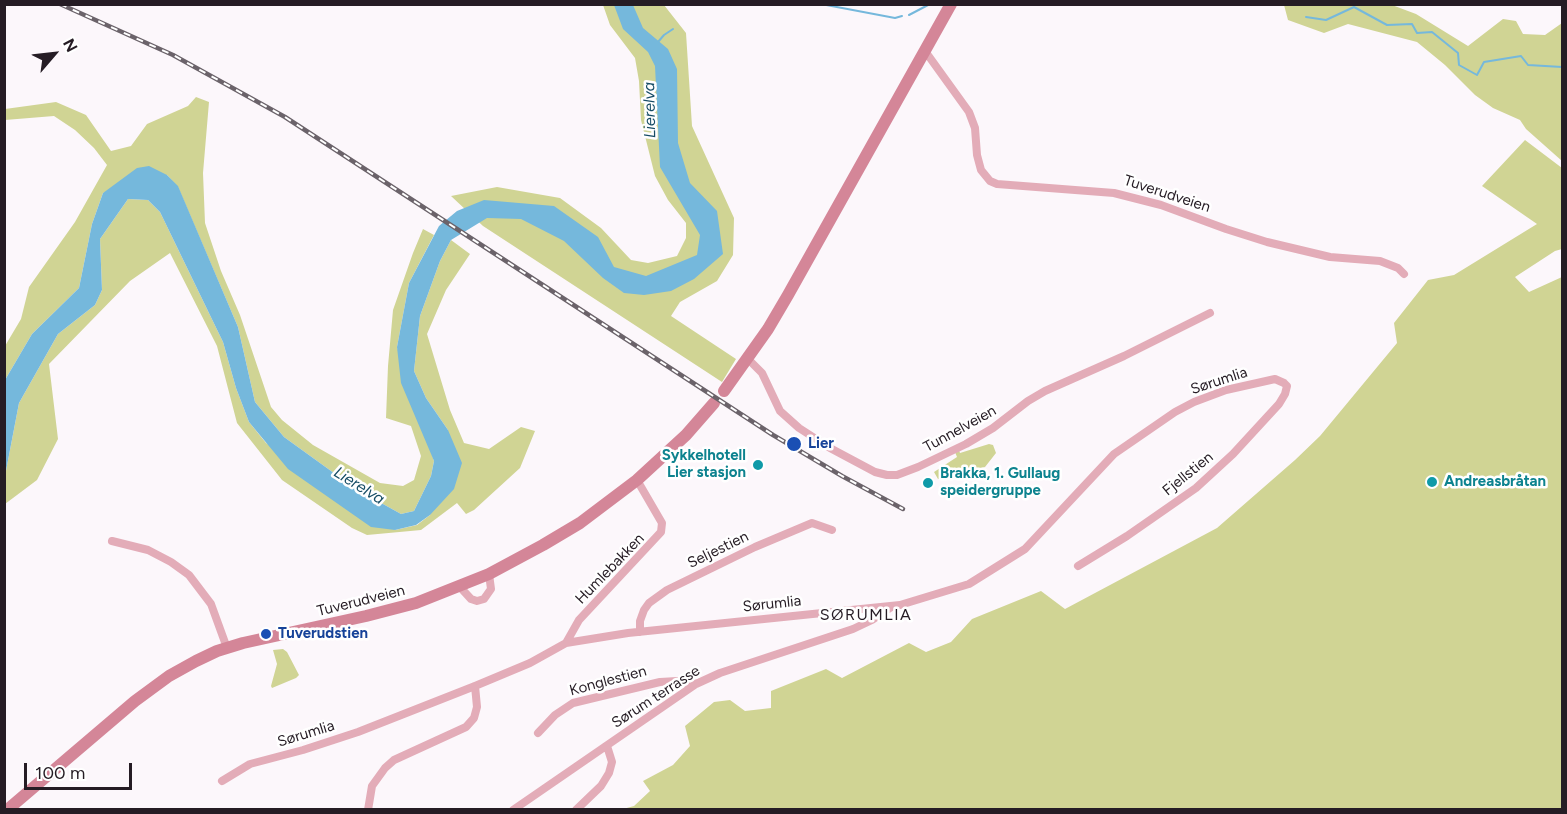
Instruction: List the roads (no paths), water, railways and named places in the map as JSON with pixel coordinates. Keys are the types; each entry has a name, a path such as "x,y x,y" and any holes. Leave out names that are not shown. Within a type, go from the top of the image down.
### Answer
{"main road":[{"path":"724,391 748,359 788,295 951,4"},
{"name":"Tuverudveien","path":"11,808 152,688 188,665 227,648 391,610 460,587 557,537 638,480 686,435 714,404"}],"street":[{"name":"Tuverudveien","path":"925,51 969,112 975,128 977,155 981,170 990,181 997,184 1114,193 1161,205 1267,242 1330,257 1380,261 1398,268 1404,274"},
{"name":"Tunnelveien","path":"748,359 758,366 780,411 799,428 874,472 897,475 966,444 993,428 1045,390 1124,356 1210,313"},
{"name":"Sørumlia","path":"222,781 250,764 358,732 475,686 530,663 566,643 640,632 894,605 969,585 1013,558 1038,537 1114,454 1146,430 1201,399 1267,380 1280,380"},
{"name":"Fjellstien","path":"1078,566 1196,488 1279,404 1287,386 1280,380"},
{"name":"Humlebakken","path":"566,643 579,620 662,532 662,523 638,480"},
{"name":"Seljestien","path":"640,632 640,621 644,610 649,603 667,590 755,547 812,523 832,530"},
{"path":"112,541 148,550 189,575 211,604 227,648"},
{"path":"460,587 471,599 477,601 484,599 492,589 489,574"},
{"name":"Sørum terrasse","path":"513,810 696,684 720,673 853,629 872,620 894,605"},
{"name":"Konglestien","path":"538,733 555,715 573,703 660,682 677,681 696,684"},
{"path":"367,809 372,786 394,760 466,728 477,707 475,686"},
{"path":"576,810 601,786 609,773 612,762 607,746"}],"water":[{"path":"614,5 633,5 643,28 668,49 677,69 678,143 690,183 717,211 723,254 694,279 671,291 644,295 624,293 603,278 564,241 521,219 487,218 451,240 440,261 420,316 414,371 426,398 448,430 462,463 454,489 430,515 416,525 395,530 371,527 288,469 249,422 236,388 223,342 160,212 148,200 128,199 100,239 102,290 95,305 58,334 19,403 5,476 5,380 32,334 79,288 92,224 103,193 137,168 149,166 167,175 178,186 238,327 255,402 284,437 356,489 401,514 414,511 431,476 434,461 401,383 397,347 409,283 439,226 457,211 484,200 554,206 598,237 614,267 646,276 697,255 700,235 660,167 655,66 648,52 623,29"}],"waterway":[{"path":"821,4 895,18 902,16"},
{"path":"909,15 930,4"},
{"path":"1306,17 1326,20 1354,7 1387,25 1412,24 1417,33 1432,32 1458,53 1459,65 1477,75 1484,62 1521,56 1528,65 1562,67"},
{"path":"658,42 673,29"}],"railway":[{"path":"60,4 173,55 285,117 773,435 903,509"}],"place":[{"name":"Lier","path":"794,444"},
{"name":"Sykkelhotell Lier stasjon","path":"758,465"},
{"name":"Andreasbråtan","path":"1432,482"},
{"name":"Brakka, 1. Gullaug speidergruppe","path":"928,483"},
{"name":"Tuverudstien","path":"266,634"}],"district":[{"name":"SØRUMLIA","path":"866,615"}],"water label":[{"name":"Lierelva","path":"650,110"},
{"name":"Lierelva","path":"359,486"}]}
